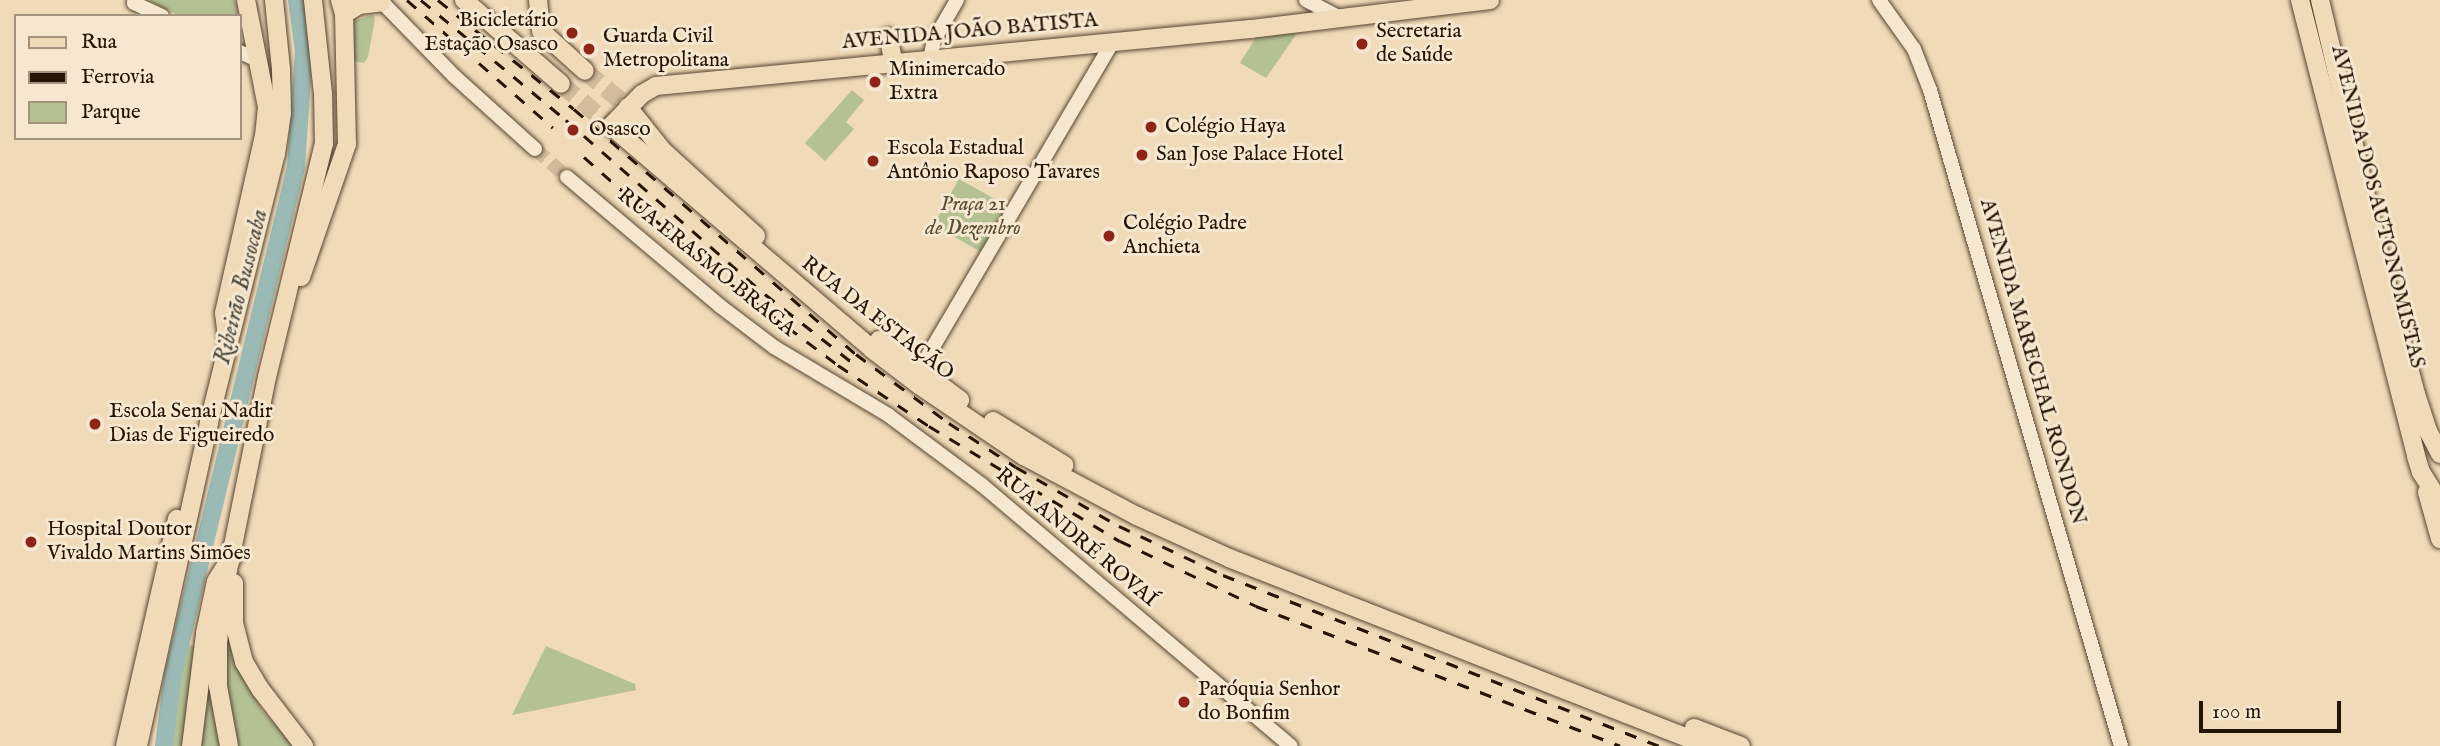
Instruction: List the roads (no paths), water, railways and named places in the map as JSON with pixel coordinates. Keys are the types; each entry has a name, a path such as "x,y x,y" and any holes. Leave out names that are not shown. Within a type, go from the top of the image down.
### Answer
{"highway":[{"path":"191,746 205,633 216,581 232,555"}],"main road":[{"path":"138,746 194,489 276,154 282,113 281,69 274,0"},
{"path":"227,738 219,686 218,644 232,555 265,384 321,161 324,129 321,61 313,0"},
{"path":"464,0 561,84"},
{"path":"538,0 541,31 585,71"},
{"name":"AVENIDA JOÃO BATISTA","path":"611,127 642,94 656,86 902,56 930,59 1113,42 1340,19 1490,0"},
{"name":"AVENIDA DOS AUTONOMISTAS","path":"2300,0 2421,472 2440,503"},
{"name":"AVENIDA DOS AUTONOMISTAS","path":"2320,0 2387,285 2416,394 2428,430 2440,454"},
{"path":"288,289 303,275 347,144 342,7 381,1"},
{"path":"229,343 224,329 224,313 264,136 267,107 259,61 244,12"},
{"path":"888,37 902,56"},
{"name":"RUA DA ESTAÇÃO","path":"628,107 654,143 721,205 919,377"},
{"name":"RUA DA ESTAÇÃO","path":"611,127 919,377 1139,511"},
{"path":"2421,472 2440,539"},
{"path":"125,746 175,524 194,489"},
{"path":"1139,511 1264,572 1708,746"},
{"path":"1139,511 1741,746"},
{"path":"232,555 234,623 241,652 261,690 304,746"},
{"path":"289,726 295,746"}],"street":[{"path":"930,59 934,40 957,0"},
{"path":"1306,0 1340,19"},
{"name":"AVENIDA MARECHAL RONDON","path":"1880,0 1913,49 1930,90 2121,746"},
{"path":"381,1 398,22 535,149"},
{"path":"134,2 158,14"},
{"path":"919,377 1113,42"},
{"path":"242,53 259,61"},
{"name":"RUA ERASMO BRAGA","path":"566,177 720,306 774,347 824,376"},
{"name":"RUA ANDRÉ ROVAÍ","path":"824,376 888,415 982,485 1291,746"}],"waterway":[{"name":"Ribeirão Bussocaba","path":"164,746 173,674 296,167 304,51 297,0"}],"tunnel":[{"path":"585,71 628,107"},
{"path":"561,84 611,126"},
{"path":"535,149 567,177"}],"railway":[{"path":"407,0 553,128"},
{"path":"421,0 566,120 765,294 858,367"},
{"path":"438,0 574,109 856,354 949,423 1016,467 1119,526 1223,575 1659,746"},
{"path":"584,157 711,269 838,365 929,426 1120,541 1256,606 1620,746"}],"place":[{"name":"Bicicletário Estação Osasco","path":"572,33"},
{"name":"Secretaria de Saúde","path":"1362,44"},
{"name":"Guarda Civil Metropolitana","path":"589,49"},
{"name":"Minimercado Extra","path":"875,82"},
{"name":"Colégio Haya","path":"1151,127"},
{"name":"Osasco","path":"573,130"},
{"name":"San Jose Palace Hotel","path":"1142,155"},
{"name":"Escola Estadual Antônio Raposo Tavares","path":"873,161"},
{"name":"Colégio Padre Anchieta","path":"1109,236"},
{"name":"Escola Senai Nadir Dias de Figueiredo","path":"95,424"},
{"name":"Hospital Doutor Vivaldo Martins Simões","path":"31,542"},
{"name":"Paróquia Senhor do Bonfim","path":"1184,702"}],"park label":[{"name":"Praça 21 de Dezembro","path":"973,217"}]}
